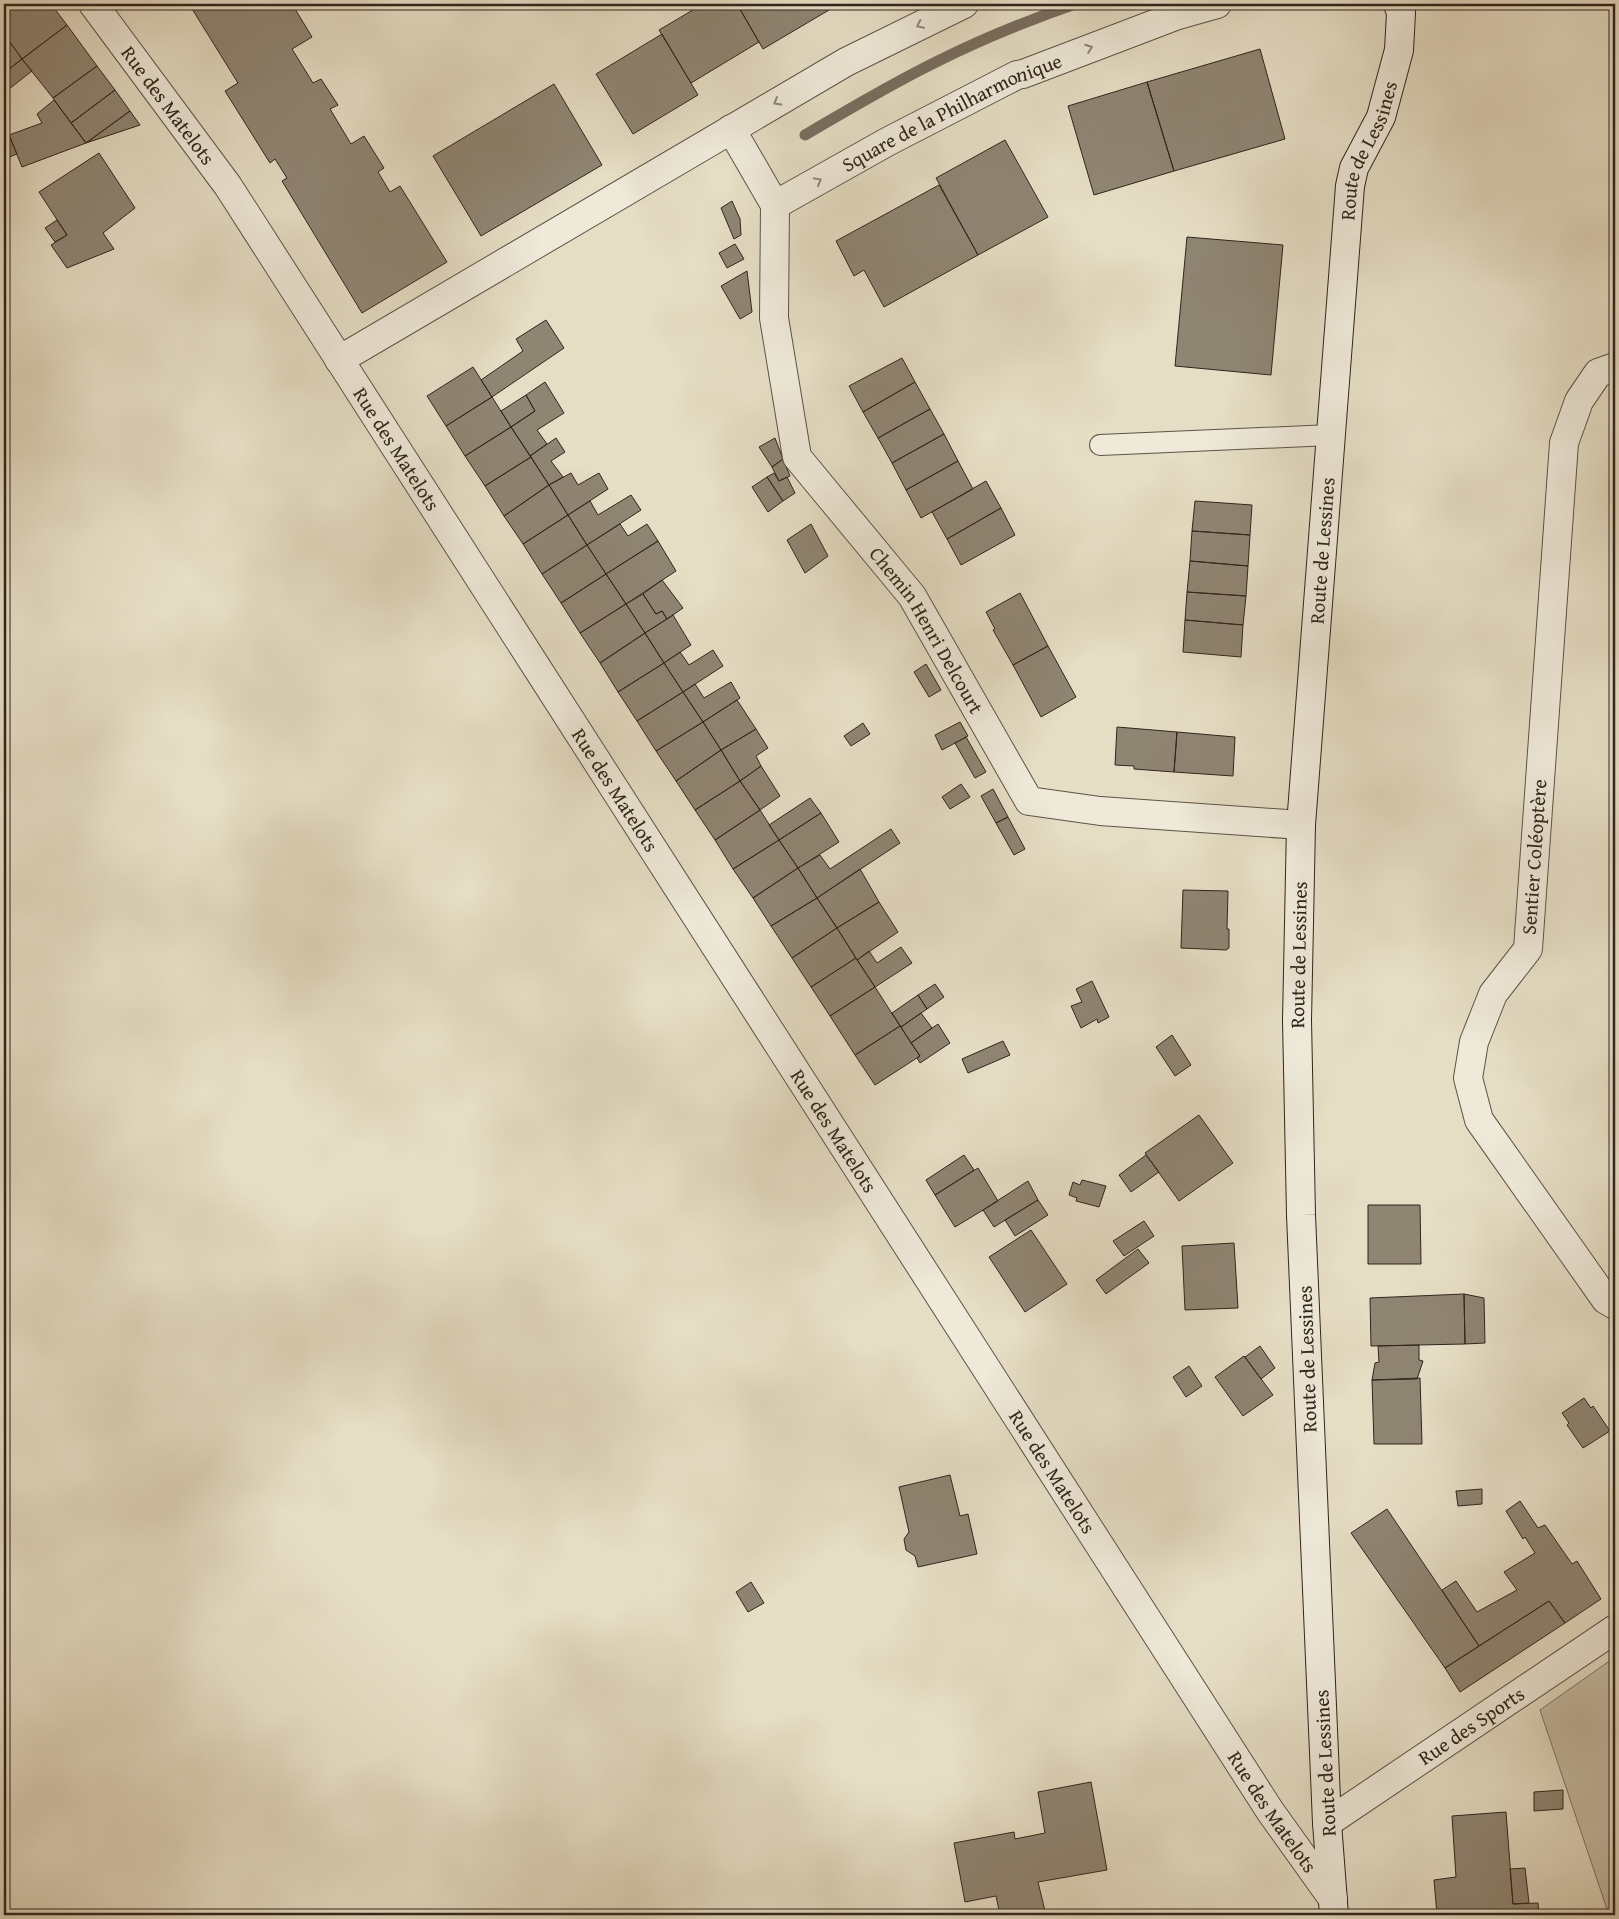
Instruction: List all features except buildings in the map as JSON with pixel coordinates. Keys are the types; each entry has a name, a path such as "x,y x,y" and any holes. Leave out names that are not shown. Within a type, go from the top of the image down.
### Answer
{"street":[{"name":"Rue des Matelots","path":"93,4 228,186 1270,1811 1334,1907"},
{"path":"339,360 846,62 964,4"},
{"name":"Square de la Philharmonique","path":"775,205 887,142 1017,75 1178,15 1217,4"},
{"name":"Route de Lessines","path":"1334,1907 1327,1823 1301,1215 1297,1020 1301,825 1350,186 1354,168 1380,117 1399,50 1401,13 1398,4"},
{"path":"731,129 775,205"},
{"name":"Chemin Henri Delcourt","path":"775,205 774,318 797,457 912,596 1029,801 1100,812 1301,825"},
{"name":"Sentier Coléoptère","path":"1615,367 1598,373 1579,401 1564,443 1528,949 1492,994 1474,1042 1468,1078 1479,1120 1606,1300 1615,1305"},
{"name":"Rue des Sports","path":"1327,1823 1615,1629"}],"lane":[{"path":"1100,445 1331,435"}],"shaded area":[{"path":"1615,1657 1615,1915 1609,1915 1540,1710"}],"waterway":[{"path":"805,135 921,69 1006,30 1075,4"}]}
